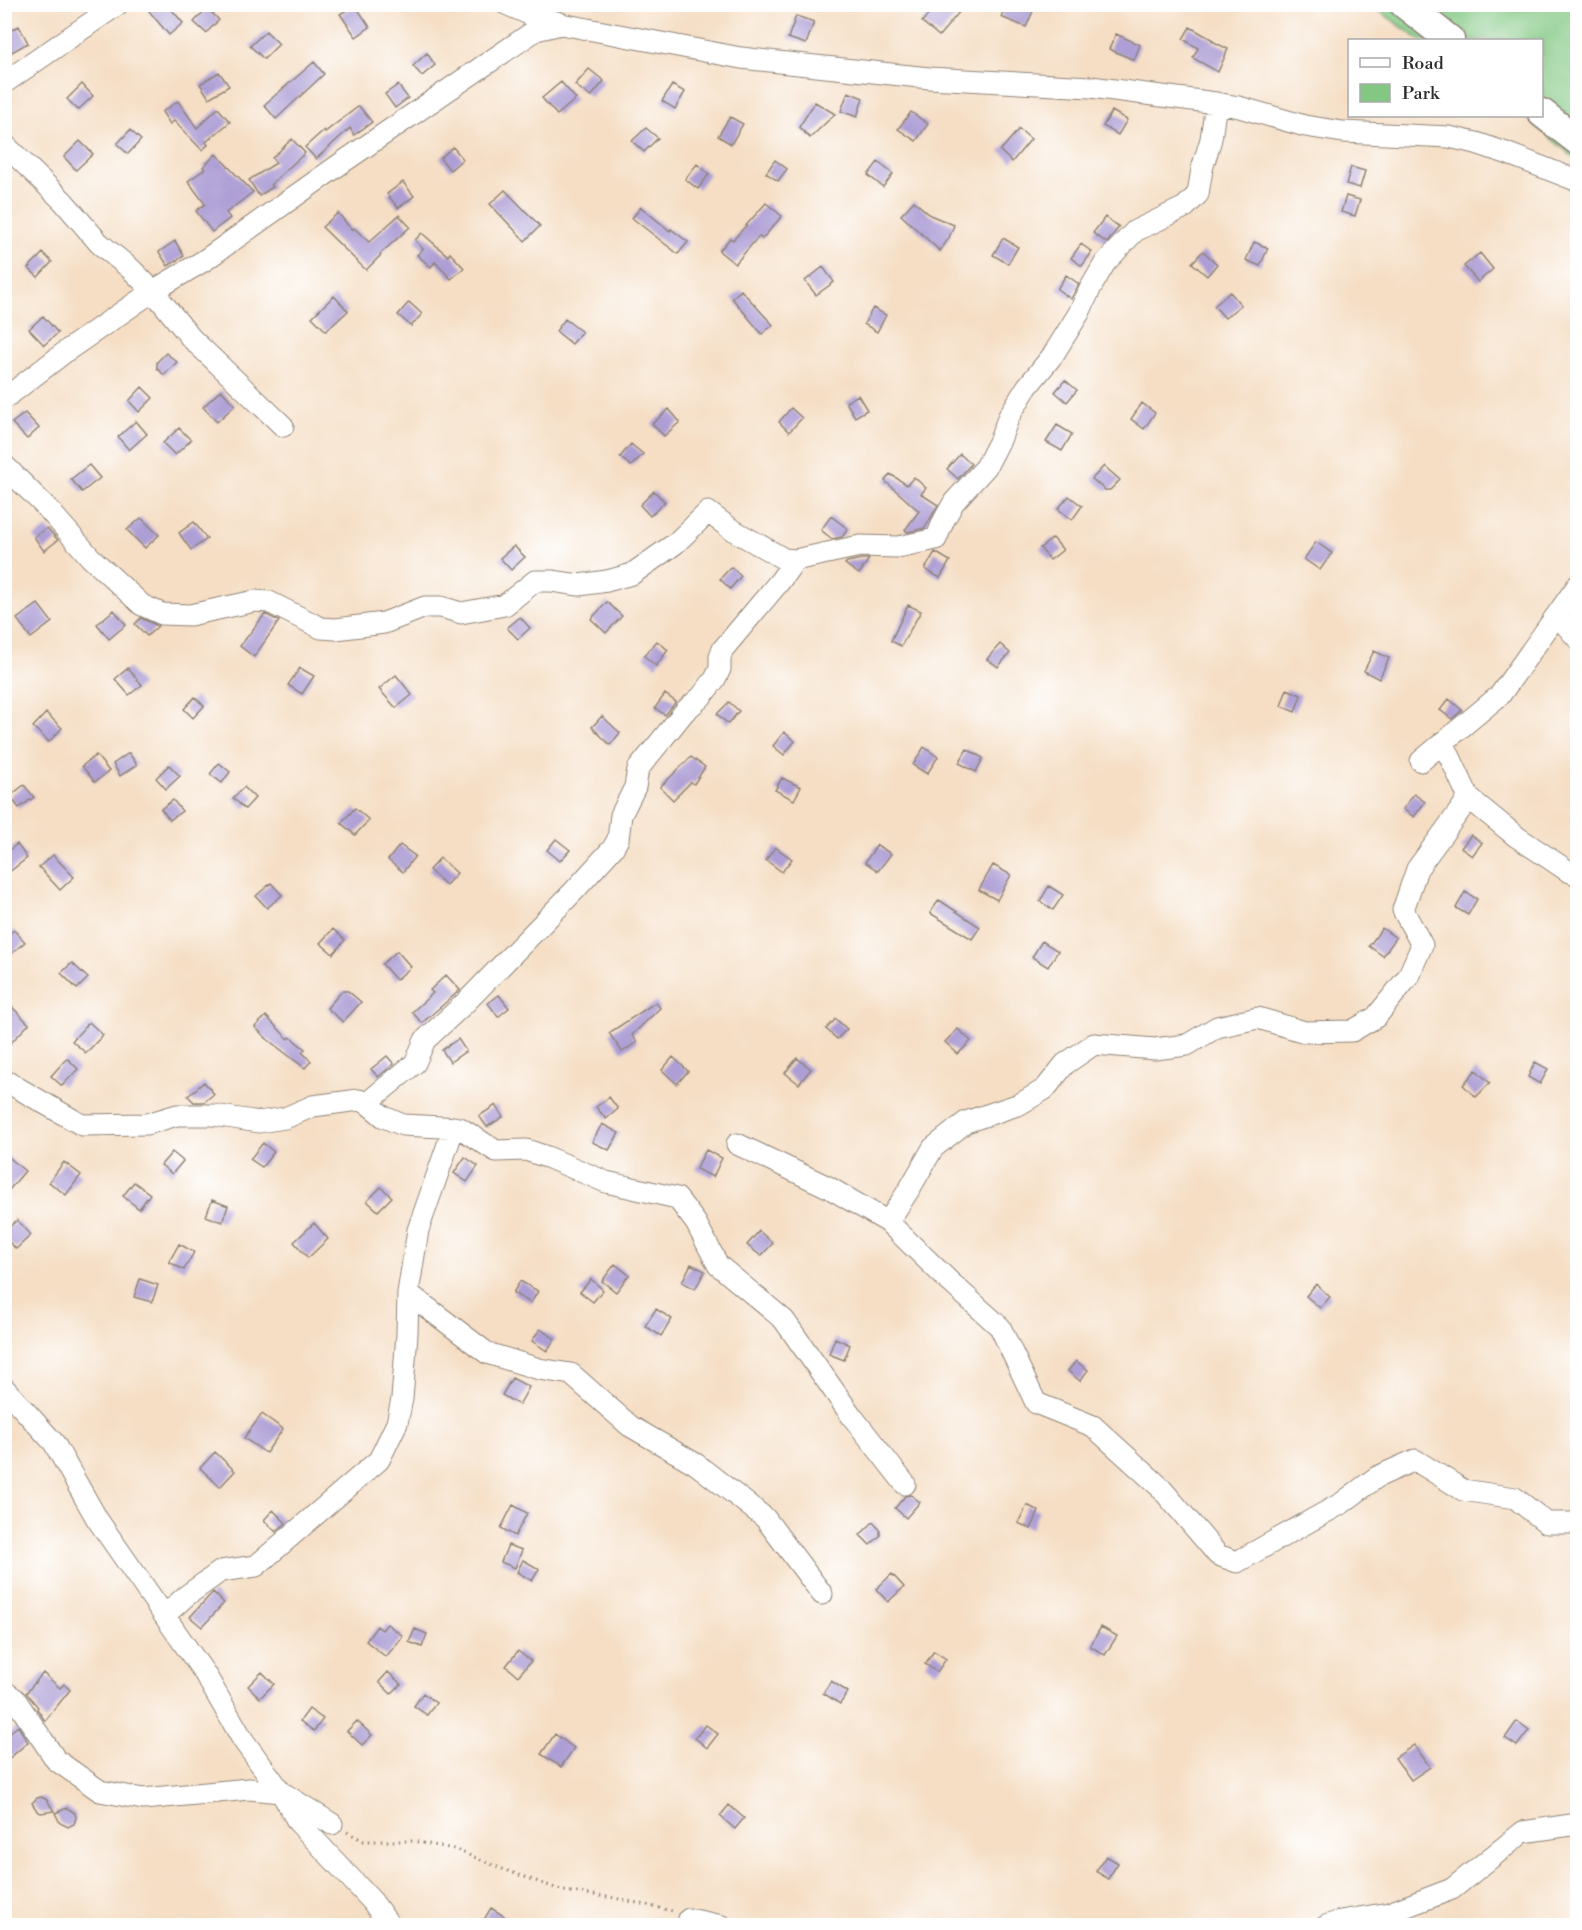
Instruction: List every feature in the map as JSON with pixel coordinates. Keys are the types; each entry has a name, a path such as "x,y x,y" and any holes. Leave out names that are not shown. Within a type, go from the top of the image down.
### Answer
{"main road":[{"path":"1404,4 1449,39"},
{"path":"1543,113 1578,141"}],"street":[{"path":"4,83 118,4"},
{"path":"506,4 561,24 741,58 928,78 1092,87 1239,107 1305,126 1343,132 1449,137 1506,153 1578,181"},
{"path":"4,399 69,349 153,291 205,260 536,30 561,24"},
{"path":"4,465 48,509 91,558 142,605 162,614 190,615 255,601 269,602 321,628 336,629 384,623 425,607 441,607 461,613 505,605 535,581 579,585 632,574 676,543 708,512 731,530 784,560 795,560 860,546 898,547 936,539 954,502 986,467 1009,416 1027,387 1053,355 1079,313 1105,263 1135,231 1185,207 1198,194 1211,139 1216,103"},
{"path":"4,144 63,201 99,243 153,291 191,338 283,426"},
{"path":"367,1103 415,1063 425,1040 466,1002 613,848 618,840 621,815 635,787 638,768 715,679 720,669 723,649 795,560"},
{"path":"1421,761 1500,695 1578,585"},
{"path":"1557,615 1578,639"},
{"path":"1443,742 1469,798 1517,837 1568,871 1578,875"},
{"path":"888,1222 933,1148 966,1122 1020,1104 1045,1089 1065,1064 1094,1044 1155,1049 1187,1045 1217,1027 1258,1018 1305,1032 1352,1031 1376,1017 1408,977 1422,945 1402,910 1417,868 1469,798"},
{"path":"4,1080 82,1125 147,1124 177,1115 214,1115 259,1122 285,1118 313,1106 359,1101 367,1103 384,1117 403,1125 460,1128 496,1151 526,1150 606,1182 677,1198 696,1223 718,1264 784,1320 851,1415 905,1484"},
{"path":"165,1615 186,1596 221,1571 256,1566 379,1460 397,1423 402,1399 408,1293 418,1230 454,1127"},
{"path":"737,1144 828,1187 888,1222 1000,1327 1036,1402 1093,1426 1161,1487 1218,1555 1237,1562 1342,1503 1377,1477 1415,1460 1463,1490 1515,1498 1547,1523 1578,1523"},
{"path":"408,1293 487,1353 539,1369 571,1374 630,1426 696,1464 765,1518 822,1594"},
{"path":"4,1388 54,1443 97,1519 205,1674 243,1740 281,1792 298,1822 372,1901 390,1926"},
{"path":"4,1691 15,1699 56,1760 100,1791 143,1799 249,1789 281,1792 332,1824"},
{"path":"1326,1926 1340,1921 1394,1919 1452,1889 1523,1832 1577,1829"},
{"path":"689,1918 722,1926"}],"path":[{"path":"332,1824 364,1841 413,1841 454,1849 505,1870 564,1890 670,1910 689,1918"}],"green space":[{"path":"1371,5 1577,5 1577,160 1525,117 1543,117 1543,39 1419,39"}],"building":[{"path":"156,4 167,4 183,23 169,35 149,11"},
{"path":"937,4 966,4 939,36 922,22"},
{"path":"1006,4 1019,4 1033,11 1026,27 1001,17"},
{"path":"355,5 370,27 356,37 340,14"},
{"path":"207,8 219,20 206,33 194,22"},
{"path":"796,16 814,22 806,44 788,38"},
{"path":"19,26 28,43 12,52 4,38 4,33"},
{"path":"1190,27 1228,49 1218,72 1193,58 1198,48 1183,39"},
{"path":"266,31 279,44 264,59 250,46"},
{"path":"1116,34 1140,45 1134,60 1109,49"},
{"path":"427,53 435,65 422,76 413,66"},
{"path":"314,62 324,74 276,119 264,105"},
{"path":"589,69 604,81 591,97 575,85"},
{"path":"219,72 229,86 209,98 200,84"},
{"path":"561,82 576,99 557,115 542,98"},
{"path":"82,84 93,96 78,110 67,99"},
{"path":"398,85 408,98 395,108 385,94"},
{"path":"672,85 685,92 675,109 662,101"},
{"path":"848,92 863,98 857,117 841,111"},
{"path":"178,101 197,128 218,108 230,122 206,142 208,145 202,150 174,121 170,124 162,112"},
{"path":"815,102 835,114 810,138 799,127"},
{"path":"359,106 372,122 354,135 350,128 316,159 305,147 324,130 325,132"},
{"path":"1112,111 1127,120 1118,135 1103,126"},
{"path":"911,112 928,124 916,141 898,129"},
{"path":"730,117 743,124 731,144 718,136"},
{"path":"646,128 658,138 644,152 632,141"},
{"path":"1019,129 1031,139 1012,162 1000,151"},
{"path":"130,130 141,140 128,154 117,144"},
{"path":"292,139 305,153 271,184 273,187 259,196 249,180 276,163 272,158"},
{"path":"80,141 93,154 76,170 64,157"},
{"path":"453,147 463,159 450,170 440,158"},
{"path":"216,154 253,192 226,213 230,218 212,232 196,211 205,204 188,181 205,169 203,167"},
{"path":"775,160 787,169 778,181 766,173"},
{"path":"878,162 893,174 883,187 868,175"},
{"path":"697,164 709,174 698,189 685,179"},
{"path":"1351,167 1365,171 1360,188 1346,184"},
{"path":"403,182 414,196 398,208 387,194"},
{"path":"505,190 540,226 525,241 490,204"},
{"path":"1346,196 1360,200 1355,216 1341,212"},
{"path":"914,201 930,215 954,225 940,251 901,215"},
{"path":"766,203 782,216 762,239 759,236 735,264 719,251 730,238 733,240"},
{"path":"641,207 670,231 671,229 688,242 678,254 632,218"},
{"path":"338,213 352,230 354,228 369,242 399,215 410,227 366,270 322,227"},
{"path":"1105,217 1119,227 1107,243 1093,233"},
{"path":"422,233 448,256 450,253 464,268 451,279 435,262 431,267 417,255 423,249 415,240"},
{"path":"1003,238 1018,247 1008,264 993,255"},
{"path":"175,241 184,256 168,266 159,252"},
{"path":"1254,242 1268,248 1260,266 1246,260"},
{"path":"1081,244 1092,252 1082,266 1071,258"},
{"path":"1203,251 1217,264 1207,276 1192,263"},
{"path":"43,253 52,262 38,277 28,268"},
{"path":"1480,253 1493,269 1478,282 1464,266"},
{"path":"823,267 834,282 816,295 805,281"},
{"path":"1066,275 1079,284 1071,299 1057,289"},
{"path":"741,290 773,325 762,334 732,298"},
{"path":"1230,292 1241,305 1225,318 1214,306"},
{"path":"334,296 348,311 326,331 312,317"},
{"path":"409,302 422,314 411,326 398,315"},
{"path":"873,308 886,315 877,332 864,324"},
{"path":"43,316 58,333 44,345 29,329"},
{"path":"565,319 582,332 572,344 556,331"},
{"path":"166,353 177,362 164,375 157,368 157,362"},
{"path":"1065,380 1077,390 1067,402 1055,392"},
{"path":"142,387 153,398 139,412 129,401"},
{"path":"221,390 235,405 217,422 203,407"},
{"path":"858,395 867,410 855,417 846,402"},
{"path":"1142,403 1155,413 1144,429 1131,419"},
{"path":"791,408 802,418 789,432 779,422"},
{"path":"669,409 680,422 664,436 652,424"},
{"path":"25,413 39,428 27,439 12,423"},
{"path":"136,421 147,434 129,450 118,437"},
{"path":"1057,425 1072,434 1062,451 1046,442"},
{"path":"179,428 191,440 175,455 163,443"},
{"path":"631,444 643,454 631,466 620,457"},
{"path":"960,454 971,464 958,479 947,469"},
{"path":"89,465 100,478 82,492 71,479"},
{"path":"1104,466 1120,480 1110,490 1105,490 1092,479"},
{"path":"890,474 907,485 914,477 926,488 921,494 938,505 925,528 908,532 905,530 919,511 885,481"},
{"path":"654,491 665,502 650,516 640,505"},
{"path":"1069,496 1082,506 1072,520 1058,509"},
{"path":"831,516 848,529 842,537 832,539 821,530"},
{"path":"141,518 159,535 145,548 127,530"},
{"path":"194,522 207,539 191,550 179,533"},
{"path":"47,528 58,540 44,551 34,537"},
{"path":"1053,538 1063,550 1050,560 1040,548"},
{"path":"1316,542 1332,553 1320,570 1304,559"},
{"path":"514,546 525,557 511,570 500,558"},
{"path":"935,552 950,561 940,578 925,569"},
{"path":"869,559 859,574 845,564 847,562"},
{"path":"731,567 741,576 730,589 720,579"},
{"path":"607,602 622,616 606,633 591,619"},
{"path":"38,604 52,622 31,638 17,619"},
{"path":"908,605 921,611 901,646 891,641"},
{"path":"114,610 126,625 109,639 97,624"},
{"path":"265,614 279,621 254,657 240,646"},
{"path":"520,617 530,628 518,639 507,628"},
{"path":"141,618 158,626 147,636 135,624"},
{"path":"657,641 668,650 656,666 644,656"},
{"path":"1000,644 1010,653 998,667 987,659"},
{"path":"1374,651 1389,658 1379,679 1364,671"},
{"path":"128,668 142,685 129,695 115,679"},
{"path":"300,668 314,676 302,694 288,685"},
{"path":"396,675 412,695 396,708 379,689"},
{"path":"1287,689 1301,695 1295,712 1281,706"},
{"path":"665,694 676,702 665,715 655,708"},
{"path":"195,697 204,706 193,718 184,709"},
{"path":"1449,699 1462,710 1452,719 1440,710"},
{"path":"729,702 739,711 728,724 717,714"},
{"path":"46,713 62,728 49,742 33,727"},
{"path":"602,716 620,733 610,745 592,727"},
{"path":"784,732 795,741 784,755 773,746"},
{"path":"924,747 938,757 927,774 913,765"},
{"path":"967,749 983,758 976,772 959,763"},
{"path":"129,753 137,765 120,776 113,764"},
{"path":"96,755 109,771 95,782 82,766"},
{"path":"691,757 705,767 694,784 691,782 673,800 660,787"},
{"path":"219,763 230,772 222,783 210,774"},
{"path":"169,765 180,776 166,789 156,778"},
{"path":"782,778 801,787 794,800 775,790"},
{"path":"24,785 34,797 19,808 10,796"},
{"path":"244,787 255,798 245,809 233,798"},
{"path":"1414,794 1425,802 1414,817 1403,809"},
{"path":"173,800 182,811 170,820 161,809"},
{"path":"355,808 369,820 355,835 341,823"},
{"path":"1471,835 1482,843 1472,856 1461,848"},
{"path":"556,839 570,850 560,861 547,850"},
{"path":"17,844 27,858 4,876 4,854"},
{"path":"400,845 415,856 403,872 388,860"},
{"path":"877,845 891,854 878,871 865,862"},
{"path":"775,847 792,859 782,872 766,860"},
{"path":"53,855 74,877 60,890 39,867"},
{"path":"440,858 457,873 446,885 429,870"},
{"path":"993,865 1011,875 997,900 979,890"},
{"path":"271,883 282,895 267,908 256,896"},
{"path":"1049,886 1063,895 1053,910 1040,901"},
{"path":"1465,892 1477,899 1468,915 1456,908"},
{"path":"939,900 980,927 972,939 930,913"},
{"path":"1382,928 1396,938 1383,956 1369,946"},
{"path":"333,929 345,940 333,954 320,943"},
{"path":"14,930 25,942 4,960 4,938"},
{"path":"1042,941 1058,951 1048,967 1032,957"},
{"path":"397,951 411,967 396,980 382,964"},
{"path":"72,963 88,978 77,989 61,973"},
{"path":"446,975 460,990 422,1023 412,1012 433,993 430,990"},
{"path":"342,991 348,991 361,1002 343,1022 327,1008"},
{"path":"499,995 509,1008 498,1017 488,1003"},
{"path":"656,1002 660,1008 632,1035 637,1042 622,1052 609,1033"},
{"path":"12,1007 29,1024 4,1050 4,1015"},
{"path":"266,1016 288,1039 290,1037 305,1049 302,1052 311,1061 305,1068 268,1040 255,1027"},
{"path":"836,1019 847,1029 837,1039 826,1029"},
{"path":"89,1022 103,1035 86,1053 72,1041"},
{"path":"958,1029 971,1041 958,1054 945,1042"},
{"path":"458,1039 466,1051 450,1062 442,1050"},
{"path":"387,1056 394,1064 378,1077 371,1069"},
{"path":"673,1057 688,1071 677,1084 662,1070"},
{"path":"67,1058 78,1069 62,1086 51,1076"},
{"path":"797,1058 811,1069 799,1084 785,1073"},
{"path":"1535,1062 1548,1069 1540,1084 1528,1077"},
{"path":"1476,1070 1490,1083 1476,1097 1463,1085"},
{"path":"204,1082 214,1094 204,1102 194,1102 188,1096"},
{"path":"609,1097 618,1109 606,1119 596,1107"},
{"path":"496,1105 503,1117 487,1127 479,1116"},
{"path":"602,1124 619,1133 609,1150 592,1142"},
{"path":"263,1143 274,1152 262,1167 250,1159"},
{"path":"706,1150 722,1158 713,1177 696,1169"},
{"path":"172,1152 183,1161 172,1174 161,1165"},
{"path":"4,1153 25,1171 4,1196"},
{"path":"465,1157 478,1166 467,1182 454,1173"},
{"path":"64,1162 81,1175 66,1195 49,1182"},
{"path":"134,1182 150,1194 139,1209 123,1196"},
{"path":"381,1187 392,1197 378,1211 367,1201"},
{"path":"212,1200 228,1206 222,1222 206,1216"},
{"path":"17,1220 31,1235 16,1249 4,1237 4,1232"},
{"path":"314,1223 328,1239 308,1258 294,1242"},
{"path":"759,1231 773,1243 761,1256 747,1245"},
{"path":"179,1244 194,1252 184,1270 169,1262"},
{"path":"615,1264 629,1275 616,1292 602,1281"},
{"path":"691,1264 705,1271 695,1289 682,1282"},
{"path":"140,1279 158,1285 152,1302 134,1297"},
{"path":"591,1279 603,1290 593,1302 580,1292"},
{"path":"520,1281 538,1291 531,1303 513,1293"},
{"path":"1316,1284 1330,1297 1320,1308 1306,1296"},
{"path":"656,1309 672,1319 661,1336 645,1326"},
{"path":"540,1329 555,1339 547,1351 532,1341"},
{"path":"835,1338 850,1345 844,1360 829,1354"},
{"path":"1076,1361 1088,1370 1080,1381 1068,1371"},
{"path":"512,1378 529,1387 519,1405 502,1395"},
{"path":"262,1414 283,1429 266,1453 244,1438"},
{"path":"215,1452 235,1471 220,1487 200,1468"},
{"path":"911,1495 920,1502 906,1518 895,1508 905,1496"},
{"path":"513,1505 527,1513 515,1536 501,1528"},
{"path":"1027,1505 1039,1511 1031,1529 1018,1523"},
{"path":"273,1510 286,1523 276,1532 264,1520"},
{"path":"873,1522 880,1530 880,1536 870,1545 860,1535"},
{"path":"508,1545 522,1550 515,1568 501,1562"},
{"path":"523,1560 539,1569 532,1581 517,1572"},
{"path":"892,1574 904,1587 888,1602 876,1589"},
{"path":"213,1592 224,1603 202,1627 190,1617"},
{"path":"387,1624 403,1636 386,1657 366,1641 377,1626 382,1630"},
{"path":"1101,1627 1117,1636 1105,1655 1090,1646"},
{"path":"415,1629 427,1634 422,1647 409,1642"},
{"path":"518,1651 531,1661 518,1676 506,1666"},
{"path":"934,1651 946,1659 937,1672 925,1664"},
{"path":"262,1672 274,1684 260,1698 248,1686"},
{"path":"388,1672 401,1684 391,1694 379,1682"},
{"path":"43,1673 60,1688 64,1684 70,1690 45,1721 38,1707 26,1693"},
{"path":"831,1681 848,1692 840,1704 823,1693"},
{"path":"423,1693 436,1703 427,1715 414,1706"},
{"path":"309,1709 323,1719 314,1731 300,1721"},
{"path":"357,1721 372,1735 362,1745 347,1731"},
{"path":"1517,1721 1529,1730 1517,1746 1505,1738"},
{"path":"706,1725 718,1734 707,1748 695,1738"},
{"path":"18,1726 28,1742 4,1763 4,1737"},
{"path":"555,1734 574,1748 561,1767 541,1754"},
{"path":"1414,1745 1430,1767 1411,1780 1395,1758"},
{"path":"42,1797 47,1800 54,1811 41,1813 37,1811 32,1803"},
{"path":"729,1805 744,1818 735,1829 720,1816"},
{"path":"67,1808 75,1813 76,1818 74,1824 68,1827 60,1823 55,1813"},
{"path":"1106,1856 1118,1863 1108,1879 1096,1871"},
{"path":"491,1908 504,1916 498,1926 480,1926"}]}
